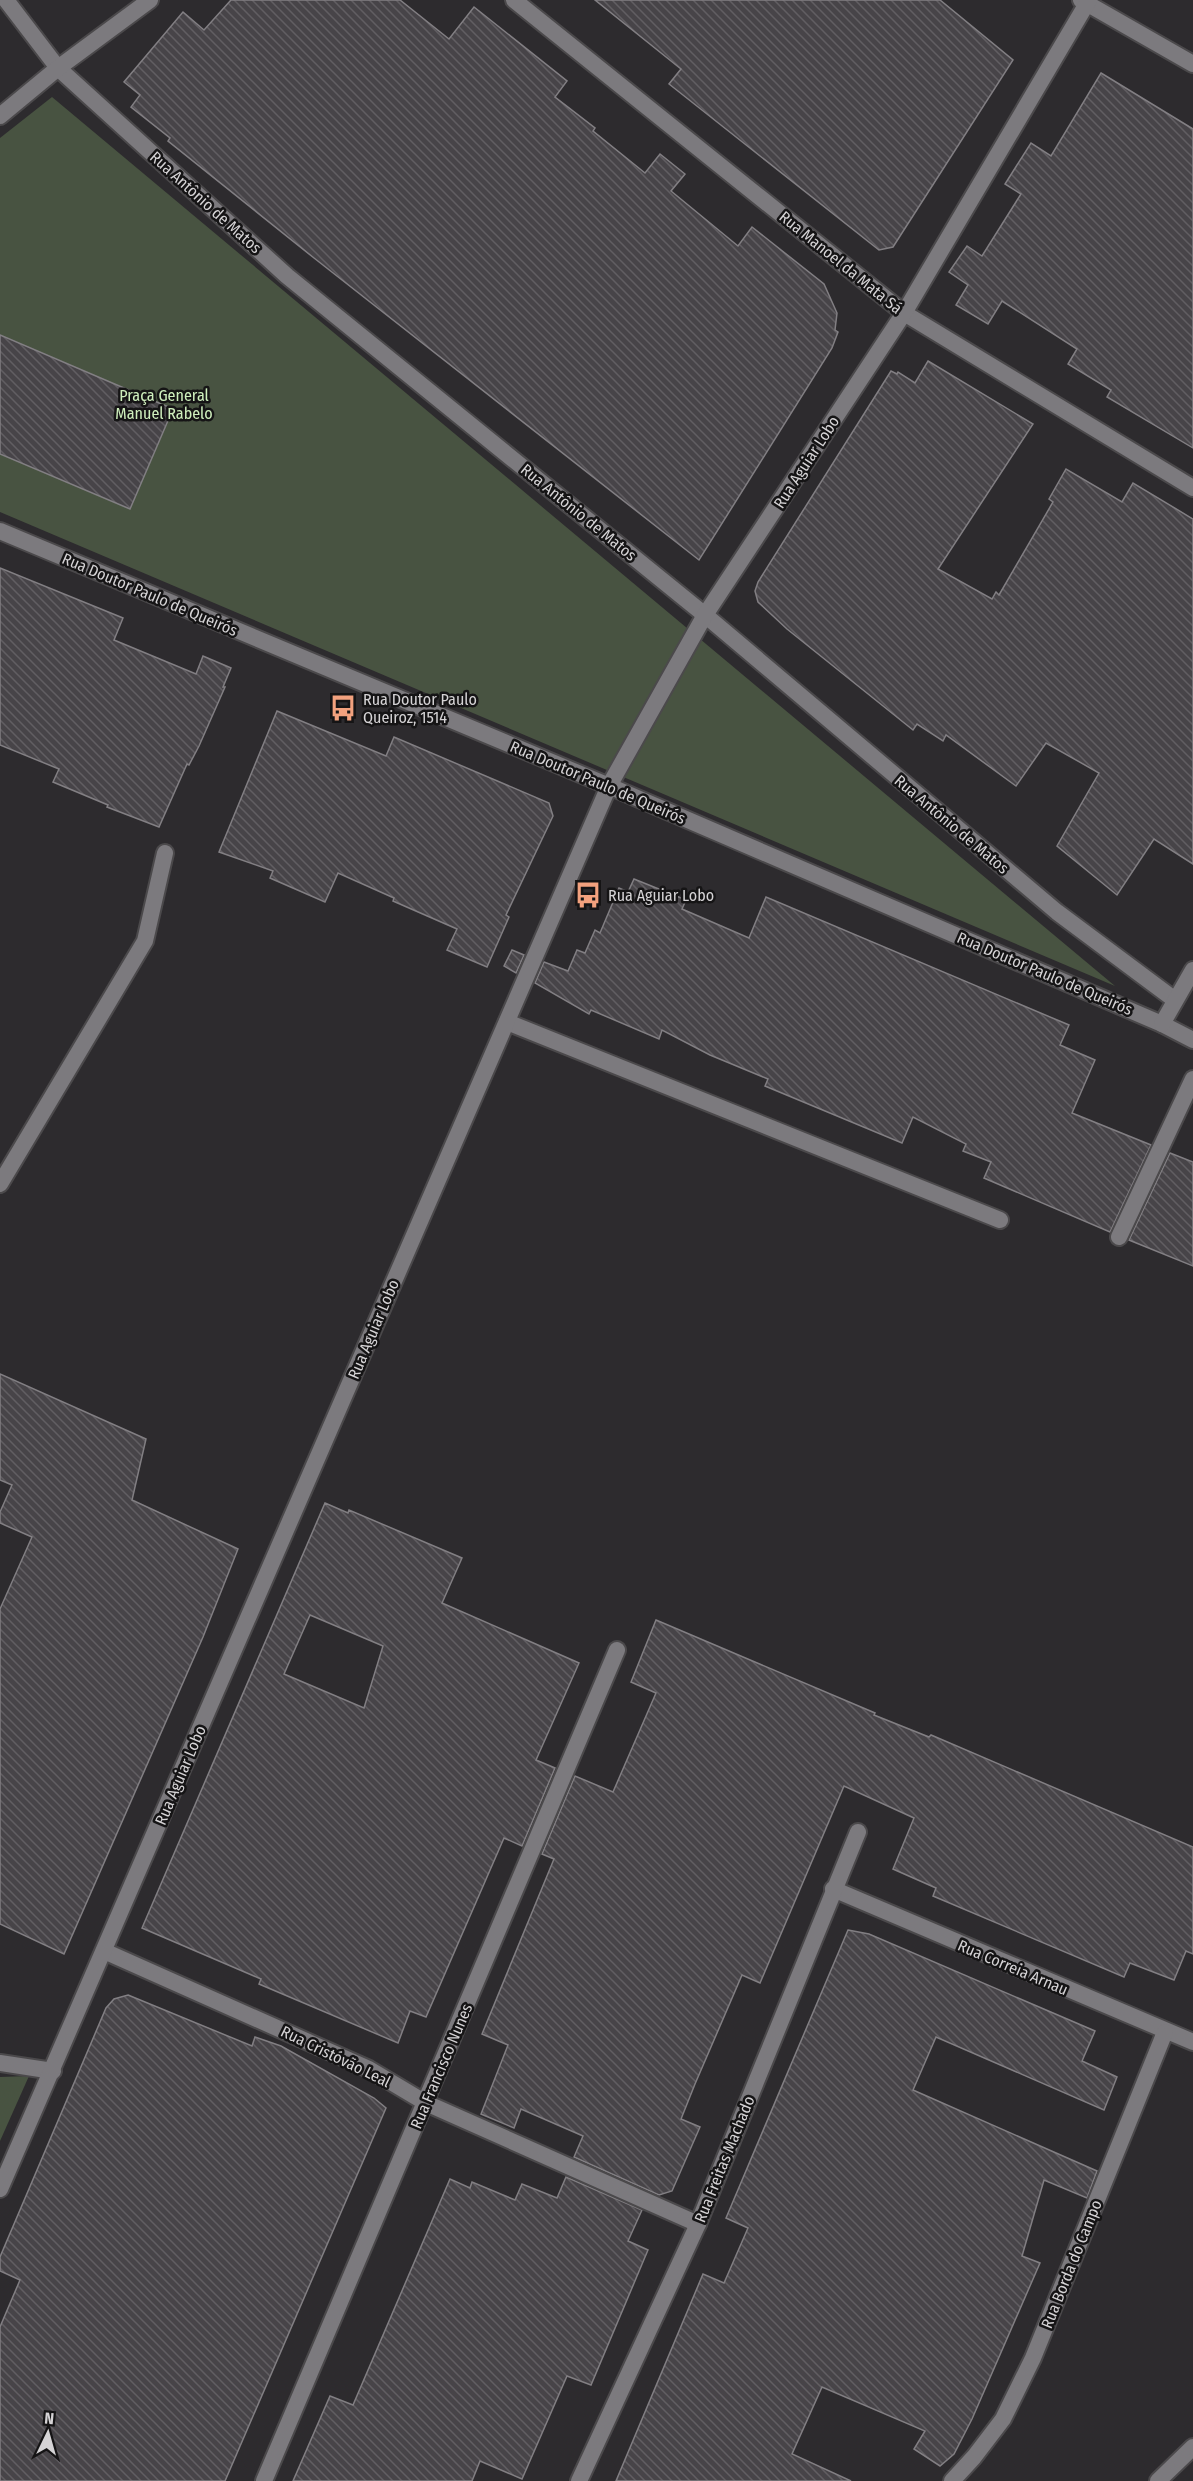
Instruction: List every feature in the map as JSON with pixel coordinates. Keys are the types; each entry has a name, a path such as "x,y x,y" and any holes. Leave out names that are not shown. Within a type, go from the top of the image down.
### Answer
{"street":[{"name":"Rua Antônio de Matos","path":"6,0 58,68 287,276 705,615 1057,912 1175,1000"},
{"path":"0,116 58,68 150,0"},
{"name":"Rua Manoel da Mata Sá","path":"514,0 904,313 1193,488"},
{"path":"1085,1 1193,64"},
{"name":"Rua Aguiar Lobo","path":"0,2189 53,2072 609,786 705,615 904,313 1085,1"},
{"name":"Rua Doutor Paulo de Queirós","path":"0,531 609,786 1162,1024 1193,1040"},
{"path":"0,1184 146,941 165,853"},
{"path":"1162,1024 1193,970"},
{"path":"507,1022 1000,1220"},
{"path":"1119,1237 1193,1079"},
{"name":"Rua Francisco Nunes","path":"264,2481 617,1650"},
{"name":"Rua Freitas Machado","path":"579,2481 698,2224 858,1832"},
{"name":"Rua Correia Arnau","path":"833,1889 1193,2042"},
{"name":"Rua Cristóvão Leal","path":"104,1951 369,2069 426,2103 698,2224"},
{"name":"Rua Borda do Campo","path":"952,2481 1003,2419 1033,2358 1165,2032"},
{"path":"0,2063 53,2072"},
{"path":"1158,2481 1193,2447"}],"green space":[{"name":"Praça General Manuel Rabelo","path":"52,97 1115,986 0,512 0,138"},
{"path":"29,2076 0,2141 0,2077"}],"building":[{"path":"231,0 400,0 449,39 474,7 567,81 555,97 595,128 593,131 645,173 660,154 685,174 671,191 738,246 752,227 824,284 837,313 835,330 838,332 832,348 699,560 314,258 168,141 170,138 131,107 140,95 124,82 183,12 204,30"},
{"path":"595,0 940,0 1013,60 893,247 879,250 669,84 681,69"},
{"path":"1101,73 1193,129 1193,448 1107,397 1111,390 1068,364 1077,349 1002,301 988,324 956,305 968,285 949,272 967,246 982,256 1021,194 1005,184 1031,143 1051,156"},
{"path":"0,335 173,409 130,509 0,454"},
{"path":"928,361 1033,424 938,569 992,599 996,592 999,595 1053,502 1049,499 1066,469 1122,502 1133,483 1193,519 1193,864 1154,839 1117,895 1057,846 1099,773 1046,743 1016,786 946,735 943,741 917,724 913,730 787,629 758,602 755,591 758,582 891,371 897,374 898,372 915,383"},
{"path":"0,568 123,618 114,640 196,674 203,656 231,668 199,746 189,765 187,764 159,827 107,807 108,805 53,782 59,769 0,745"},
{"path":"277,711 386,756 394,737 549,803 553,816 506,915 509,917 487,967 447,950 457,929 393,901 394,898 338,873 325,902 270,878 273,871 219,852"},
{"path":"634,879 686,900 682,909 749,938 766,897 1069,1025 1060,1045 1095,1060 1072,1113 1151,1145 1110,1232 984,1178 991,1162 963,1151 966,1144 913,1117 902,1143 765,1086 768,1079 710,1055 662,1030 659,1039 591,1010 589,1014 535,983 544,962 568,971 577,950 585,953 595,930 600,933 619,888 628,892"},
{"path":"512,950 524,955 516,973 504,966"},
{"path":"1170,1153 1193,1162 1193,1266 1129,1240"},
{"path":"0,1374 146,1439 132,1500 238,1549 203,1637 64,1954 0,1924 0,1609 32,1537 0,1523 0,1512 12,1485 0,1480"},
{"path":"325,1503 348,1513 349,1510 462,1558 442,1603 579,1663 536,1760 555,1768 522,1846 504,1838 426,2017 410,2011 398,2043 259,1984 261,1979 142,1928","holes":["310,1615 383,1646 364,1708 284,1674"]},
{"path":"656,1620 875,1713 874,1715 929,1737 931,1735 1193,1847 1193,1954 1186,1951 1174,1980 1130,1963 1124,1977 933,1896 936,1888 893,1869 914,1818 844,1786 760,1983 742,1975 695,2084 681,2119 700,2127 672,2191 659,2195 574,2157 583,2136 521,2109 514,2128 481,2114 508,2045 482,2034 554,1859 542,1854 575,1776 613,1792 656,1693 631,1682"},
{"path":"848,1930 869,1934 1095,2031 1082,2061 1117,2077 1104,2110 936,2037 913,2090 1097,2171 1087,2198 1044,2180 1022,2256 1040,2263 972,2419 954,2454 940,2466 914,2449 925,2431 822,2387 792,2454 851,2481 616,2481 703,2274 724,2283 748,2228 726,2218"},
{"path":"128,1995 252,2046 255,2037 281,2046 374,2098 386,2108 225,2481 0,2481 0,2327 20,2280 0,2271 0,2257 106,2008 114,1999"},
{"path":"566,2177 642,2210 628,2241 648,2250 591,2385 567,2376 522,2479 480,2461 472,2481 293,2481 330,2396 353,2405 450,2179 470,2188 472,2182 515,2200 522,2184 557,2198"}],"place":[{"name":"Rua Doutor Paulo Queiroz, 1514","path":"343,708"},
{"name":"Rua Aguiar Lobo","path":"588,895"}]}
